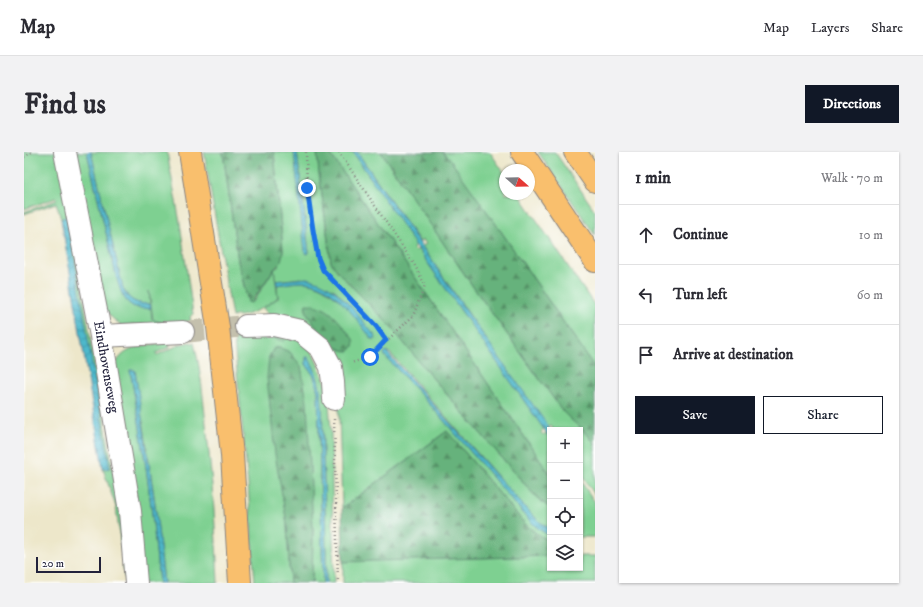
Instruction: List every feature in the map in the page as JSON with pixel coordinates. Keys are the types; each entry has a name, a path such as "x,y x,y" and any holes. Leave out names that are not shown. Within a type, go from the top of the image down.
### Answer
{"highway":[{"path":"190,152 219,334 232,456 240,583"},
{"path":"522,152 595,261"},
{"path":"575,152 595,181"}],"street":[{"name":"Eindhovenseweg","path":"65,152 101,336 130,511 136,583"},
{"path":"246,326 274,325 300,331 321,348 331,367 334,399"},
{"path":"101,336 183,332"}],"path":[{"path":"24,157 32,152"},
{"path":"306,152 307,188 313,230 318,258 323,270 376,326 386,340"},
{"path":"331,367 370,357 386,340 413,316 425,284 414,264 339,152"},
{"path":"334,399 338,583"}],"green space":[{"path":"24,152 59,152 132,583 125,583 116,507 103,469 110,468 66,217 61,219 56,203 24,214 24,212 57,200 56,198 24,209"},
{"path":"70,152 87,152 116,275 123,295 130,304 136,307 143,309 151,308 152,320 167,324 120,325 110,316 103,306"},
{"path":"91,152 167,152 180,223 193,314 190,317 191,321 189,321 189,323 166,323 153,320 149,291 150,304 134,301 130,299 125,292"},
{"path":"204,152 223,152 238,261 248,302 254,301 274,269 278,297 263,308 245,315 232,317"},
{"path":"223,152 274,152 283,253 280,263 274,269 251,303 248,302 238,261"},
{"path":"274,152 294,152 306,254 309,253 297,152 317,152 331,262 338,272 390,326 436,382 536,497 547,506 547,527 528,511 390,353 386,351 384,353 385,356 433,408 530,521 547,534 547,539 537,534 525,524 447,431 342,508 338,385 334,358 269,315 263,308 278,298 277,285 298,282 312,284 322,288 343,303 376,338 335,290 301,278 276,281 274,269 278,267 283,250"},
{"path":"317,152 329,152 547,470 547,506 536,497 436,382 390,326 338,272 331,262"},
{"path":"329,152 353,152 416,245 413,248 415,251 418,249 544,429 541,432 543,435 546,433 547,434 547,470"},
{"path":"357,152 381,152 476,291 564,413 579,427 548,426 535,410 422,246 426,244 423,240 420,242"},
{"path":"381,152 443,152 451,161 595,368 595,445 583,430 583,427 579,427 564,413 476,291"},
{"path":"443,152 490,152 499,165 499,200 523,200 595,306 595,368 498,227"},
{"path":"538,152 555,152 595,211 595,235"},
{"path":"306,304 315,305 328,311 339,321 354,341 353,347 349,351 340,349 326,338 307,314 305,308"},
{"path":"263,330 308,342 328,388 331,431 334,583 326,583 322,405 317,379 308,357 306,358 306,364 314,376 318,392 323,583 312,583 313,528 280,348 274,348 269,357 287,524 290,583 255,583 248,484 234,336 260,335 284,341 270,336"},
{"path":"169,342 170,347 156,353 157,355 181,344 191,342 194,343 202,384 210,464 218,583 164,583 144,426 130,370 147,476 159,583 142,583 114,367 118,359 130,350 137,347"},
{"path":"274,348 280,348 290,352 301,366 307,402 313,528 312,583 290,583 287,524 275,454 267,378 269,357"},
{"path":"583,430 595,445 595,495 583,477"},
{"path":"447,431 525,524 537,534 547,539 547,556 343,562 342,508"},
{"path":"583,484 595,502 595,537 583,537"},
{"path":"547,556 547,571 583,571 583,556 595,556 595,583 343,583 343,562"}],"water":[{"path":"87,152 91,152 123,288 130,299 141,303 150,304 151,308 143,309 130,304 120,289"},
{"path":"294,152 297,152 309,253 307,254 305,253"},
{"path":"353,152 357,152 469,315 548,426 547,434 418,249"},
{"path":"67,216 110,468 103,469 61,219"},
{"path":"307,278 329,287 337,293 353,309 376,339 372,339 342,302 323,288 301,282 277,285 276,281"},
{"path":"386,351 528,511 547,527 547,534 530,521 433,408 385,356 384,353"},
{"path":"306,357 308,357 314,367 318,379 322,405 326,583 323,583 318,392 314,376 306,364"},
{"path":"130,370 135,370 156,511 164,583 159,583 147,476"}],"tunnel":[{"path":"183,332 246,326"}],"route":[{"path":"307,188 318,258 323,270 376,326 386,340 370,357"}]}
